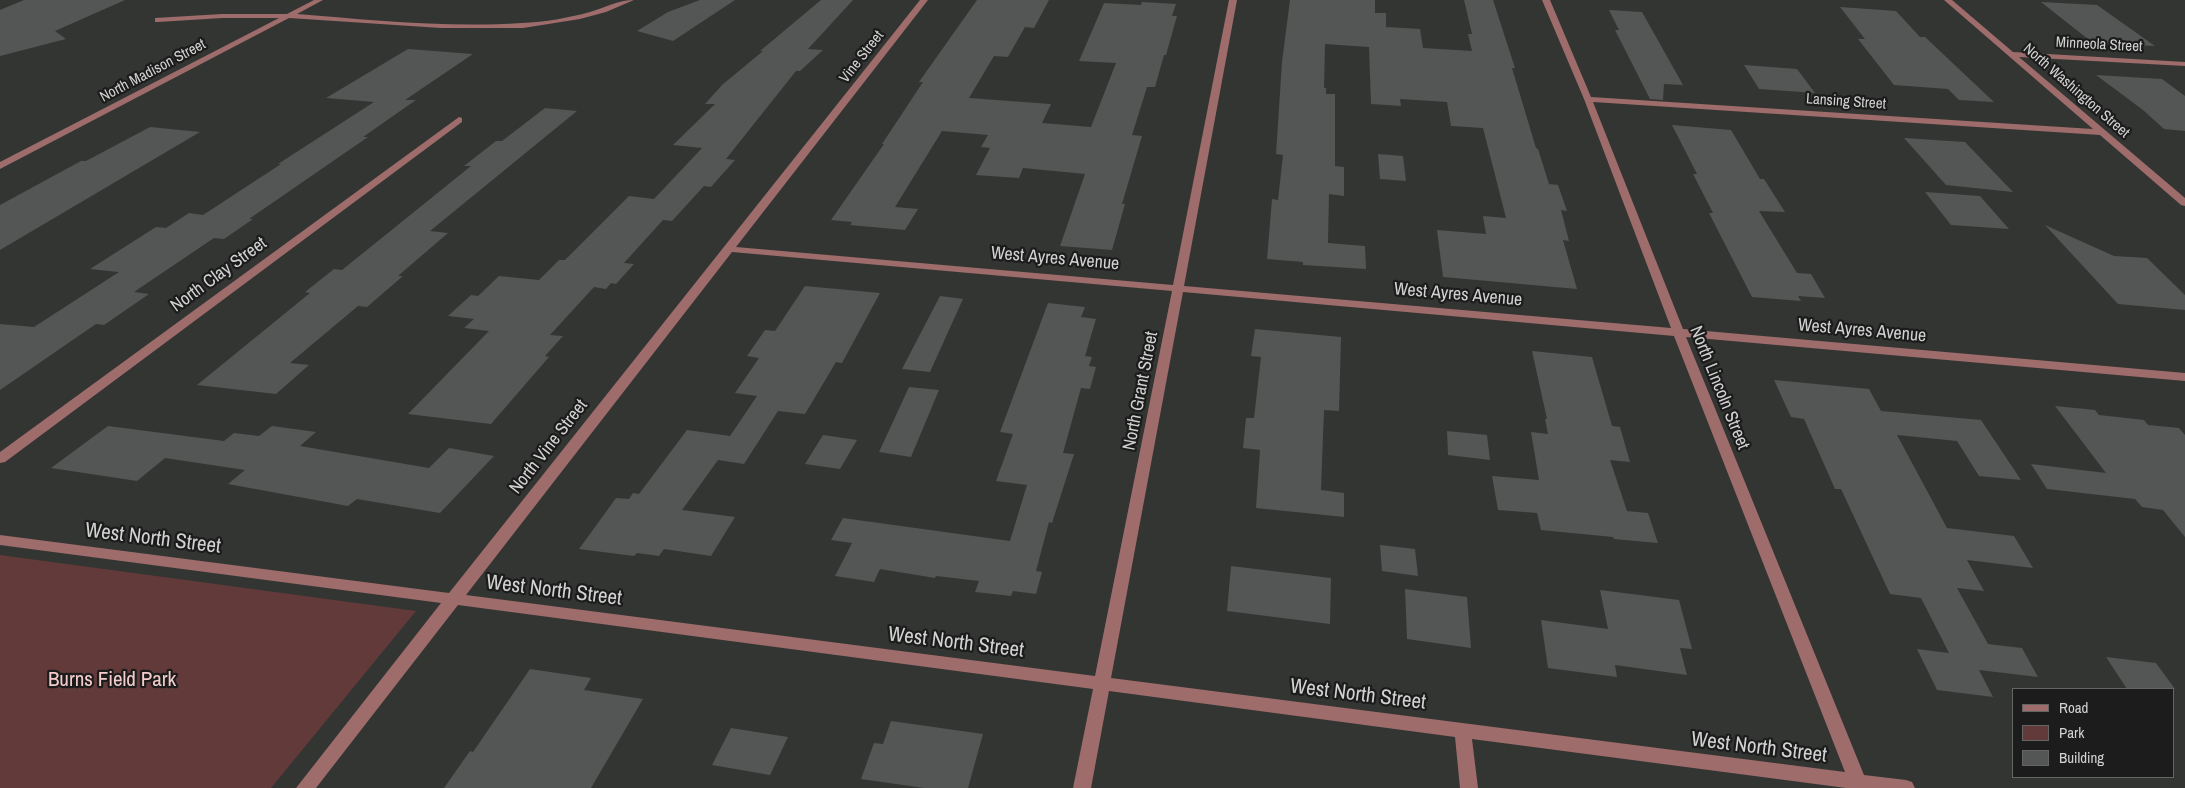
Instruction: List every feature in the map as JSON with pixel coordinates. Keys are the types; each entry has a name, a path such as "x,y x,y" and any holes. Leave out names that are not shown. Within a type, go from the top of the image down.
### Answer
{"street":[{"name":"North Madison Street","path":"2,164 319,0"},
{"path":"158,20 240,15 288,16 462,27 509,28 576,18 608,9 630,0"},
{"name":"Vine Street","path":"822,130 924,0"},
{"name":"North Grant Street","path":"1082,788 1233,0"},
{"name":"North Lincoln Street","path":"1546,0 1588,99 1678,332 1859,785"},
{"name":"North Washington Street","path":"1948,0 2185,203"},
{"name":"Minneola Street","path":"2012,54 2185,64"},
{"name":"Lansing Street","path":"1588,99 2102,132"},
{"name":"North Clay Street","path":"0,459 459,120"},
{"name":"North Vine Street","path":"305,788 822,130"},
{"name":"West Ayres Avenue","path":"728,249 1179,287 2185,377"},
{"name":"West North Street","path":"0,540 1463,730 1859,785 1906,788"},
{"path":"1463,730 1469,788"}],"green space":[{"name":"Burns Field Park","path":"0,555 416,611 271,788 0,788"}],"building":[{"path":"24,0 125,0 55,31 66,39 0,56 0,10"},
{"path":"700,0 735,0 673,41 637,31 668,12"},
{"path":"821,0 853,0 808,49 823,50 800,71 796,71 726,159 735,160 711,187 704,186 672,221 663,220 624,263 634,264 616,284 611,283 606,289 594,287 550,335 563,336 545,356 549,357 491,424 408,414 489,331 464,328 474,319 448,316 471,295 478,296 499,276 539,280 559,260 565,260 629,196 654,199 702,148 673,145 715,104 705,104 722,85"},
{"path":"977,0 1049,0 1034,28 1025,27 1008,57 994,56 969,98 1051,104 1042,123 1091,127 1116,63 1079,61 1104,3 1141,5 1142,2 1176,4 1172,16 1177,16 1166,55 1164,55 1155,87 1147,87 1132,135 1142,136 1122,204 1125,204 1112,250 1060,246 1085,174 1023,168 1019,178 976,175 990,148 981,147 988,135 942,131 895,207 918,209 905,230 850,225 852,222 831,220 884,144 882,144 923,82 919,82"},
{"path":"1290,0 1375,0 1375,13 1386,13 1386,27 1420,29 1423,48 1472,51 1468,34 1472,34 1464,0 1493,0 1515,68 1512,68 1536,148 1538,149 1549,184 1558,185 1567,211 1561,210 1569,241 1563,240 1577,289 1443,277 1437,230 1486,234 1483,216 1506,218 1483,128 1451,126 1447,102 1400,99 1401,106 1371,104 1369,47 1325,44 1324,88 1326,88 1326,94 1335,94 1335,166 1344,167 1344,196 1329,194 1328,243 1365,246 1366,269 1303,265 1303,262 1267,259 1272,199 1278,200 1283,155 1276,154 1282,62"},
{"path":"2041,2 2097,5 2155,46 2093,43"},
{"path":"1840,7 1896,11 1920,37 1925,37 1994,102 1959,100 1948,89 1894,85 1858,39 1865,39"},
{"path":"1609,10 1642,12 1683,85 1664,84 1663,100 1650,99 1615,30 1619,30"},
{"path":"408,49 473,54 405,100 416,100 363,137 368,137 249,219 253,219 224,239 214,238 134,292 149,294 104,325 96,324 0,390 0,324 34,327 119,272 90,269 156,227 166,228 189,213 203,215 374,102 326,98"},
{"path":"1744,65 1797,69 1815,93 1759,89"},
{"path":"2096,75 2162,79 2185,96 2185,131 2164,129 2143,110"},
{"path":"545,108 577,111 430,231 448,233 398,276 403,276 367,307 358,306 290,363 309,365 276,394 197,385 310,293 305,292 334,269 342,270 471,166 464,166 496,141 502,141"},
{"path":"1672,125 1731,130 1760,179 1764,179 1785,212 1759,211 1797,273 1811,274 1825,298 1798,296 1801,301 1752,297 1709,213 1713,213 1693,174 1697,174"},
{"path":"150,127 200,132 0,250 0,205 81,161 86,161"},
{"path":"1904,138 1965,142 2013,192 1946,185"},
{"path":"1378,154 1403,156 1406,181 1380,179"},
{"path":"1925,192 1980,196 2009,229 1951,225"},
{"path":"2045,225 2114,256 2147,258 2185,295 2185,310 2118,304"},
{"path":"805,286 880,293 842,363 836,362 805,414 778,411 744,464 718,460 682,510 735,517 711,556 664,549 659,556 637,553 634,556 579,549 616,498 629,499 633,493 639,494 687,430 730,436 757,396 735,393 759,358 747,356 765,330 775,331"},
{"path":"940,296 963,299 930,372 902,369"},
{"path":"1048,303 1085,307 1081,317 1096,319 1085,356 1092,357 1089,366 1096,367 1090,389 1081,388 1063,453 1074,454 1052,523 1049,522 1036,571 1042,572 1036,594 1013,591 1011,596 975,592 979,581 936,576 935,578 880,569 874,582 835,576 852,543 831,540 843,518 1010,541 1027,485 996,481 1013,434 1000,432"},
{"path":"1255,329 1341,337 1339,411 1324,410 1321,490 1344,493 1344,517 1256,508 1260,450 1243,448 1246,418 1254,418 1261,357 1251,356"},
{"path":"1532,351 1592,357 1612,426 1620,427 1630,462 1610,460 1627,511 1648,513 1658,543 1541,530 1537,513 1498,510 1492,476 1539,480 1531,432 1548,434 1545,419 1547,419"},
{"path":"1774,380 1869,389 1881,411 1981,420 2021,480 1979,476 1957,441 1897,435 1947,528 2014,536 2033,568 1967,560 1984,591 1957,588 1988,644 2022,648 2038,677 1979,670 1993,697 1937,690 1917,649 1949,653 1921,598 1890,594 1841,489 1835,489 1804,419 1791,417"},
{"path":"909,387 939,390 911,457 879,452"},
{"path":"2055,406 2095,410 2099,415 2144,420 2148,425 2179,428 2185,435 2185,537 2163,510 2142,507 2135,499 2047,489 2031,464 2106,473"},
{"path":"108,426 224,441 234,433 259,436 272,426 316,432 300,446 429,468 449,448 494,456 440,513 357,499 348,506 228,484 245,470 165,458 137,481 51,468"},
{"path":"1447,431 1487,435 1490,460 1448,455"},
{"path":"823,435 857,440 840,469 805,464"},
{"path":"1380,545 1415,549 1418,576 1382,571"},
{"path":"1231,566 1331,578 1330,624 1227,611"},
{"path":"1405,589 1467,597 1471,648 1407,639"},
{"path":"1600,590 1679,600 1692,649 1680,648 1687,675 1615,665 1617,677 1548,668 1541,620 1608,629"},
{"path":"2106,657 2156,663 2174,688 2126,688"},
{"path":"530,669 591,678 584,690 643,699 591,788 444,788 470,751 473,752"},
{"path":"891,721 983,734 968,788 924,788 861,779 874,743 883,744"},
{"path":"731,728 788,737 770,775 712,765"}]}
